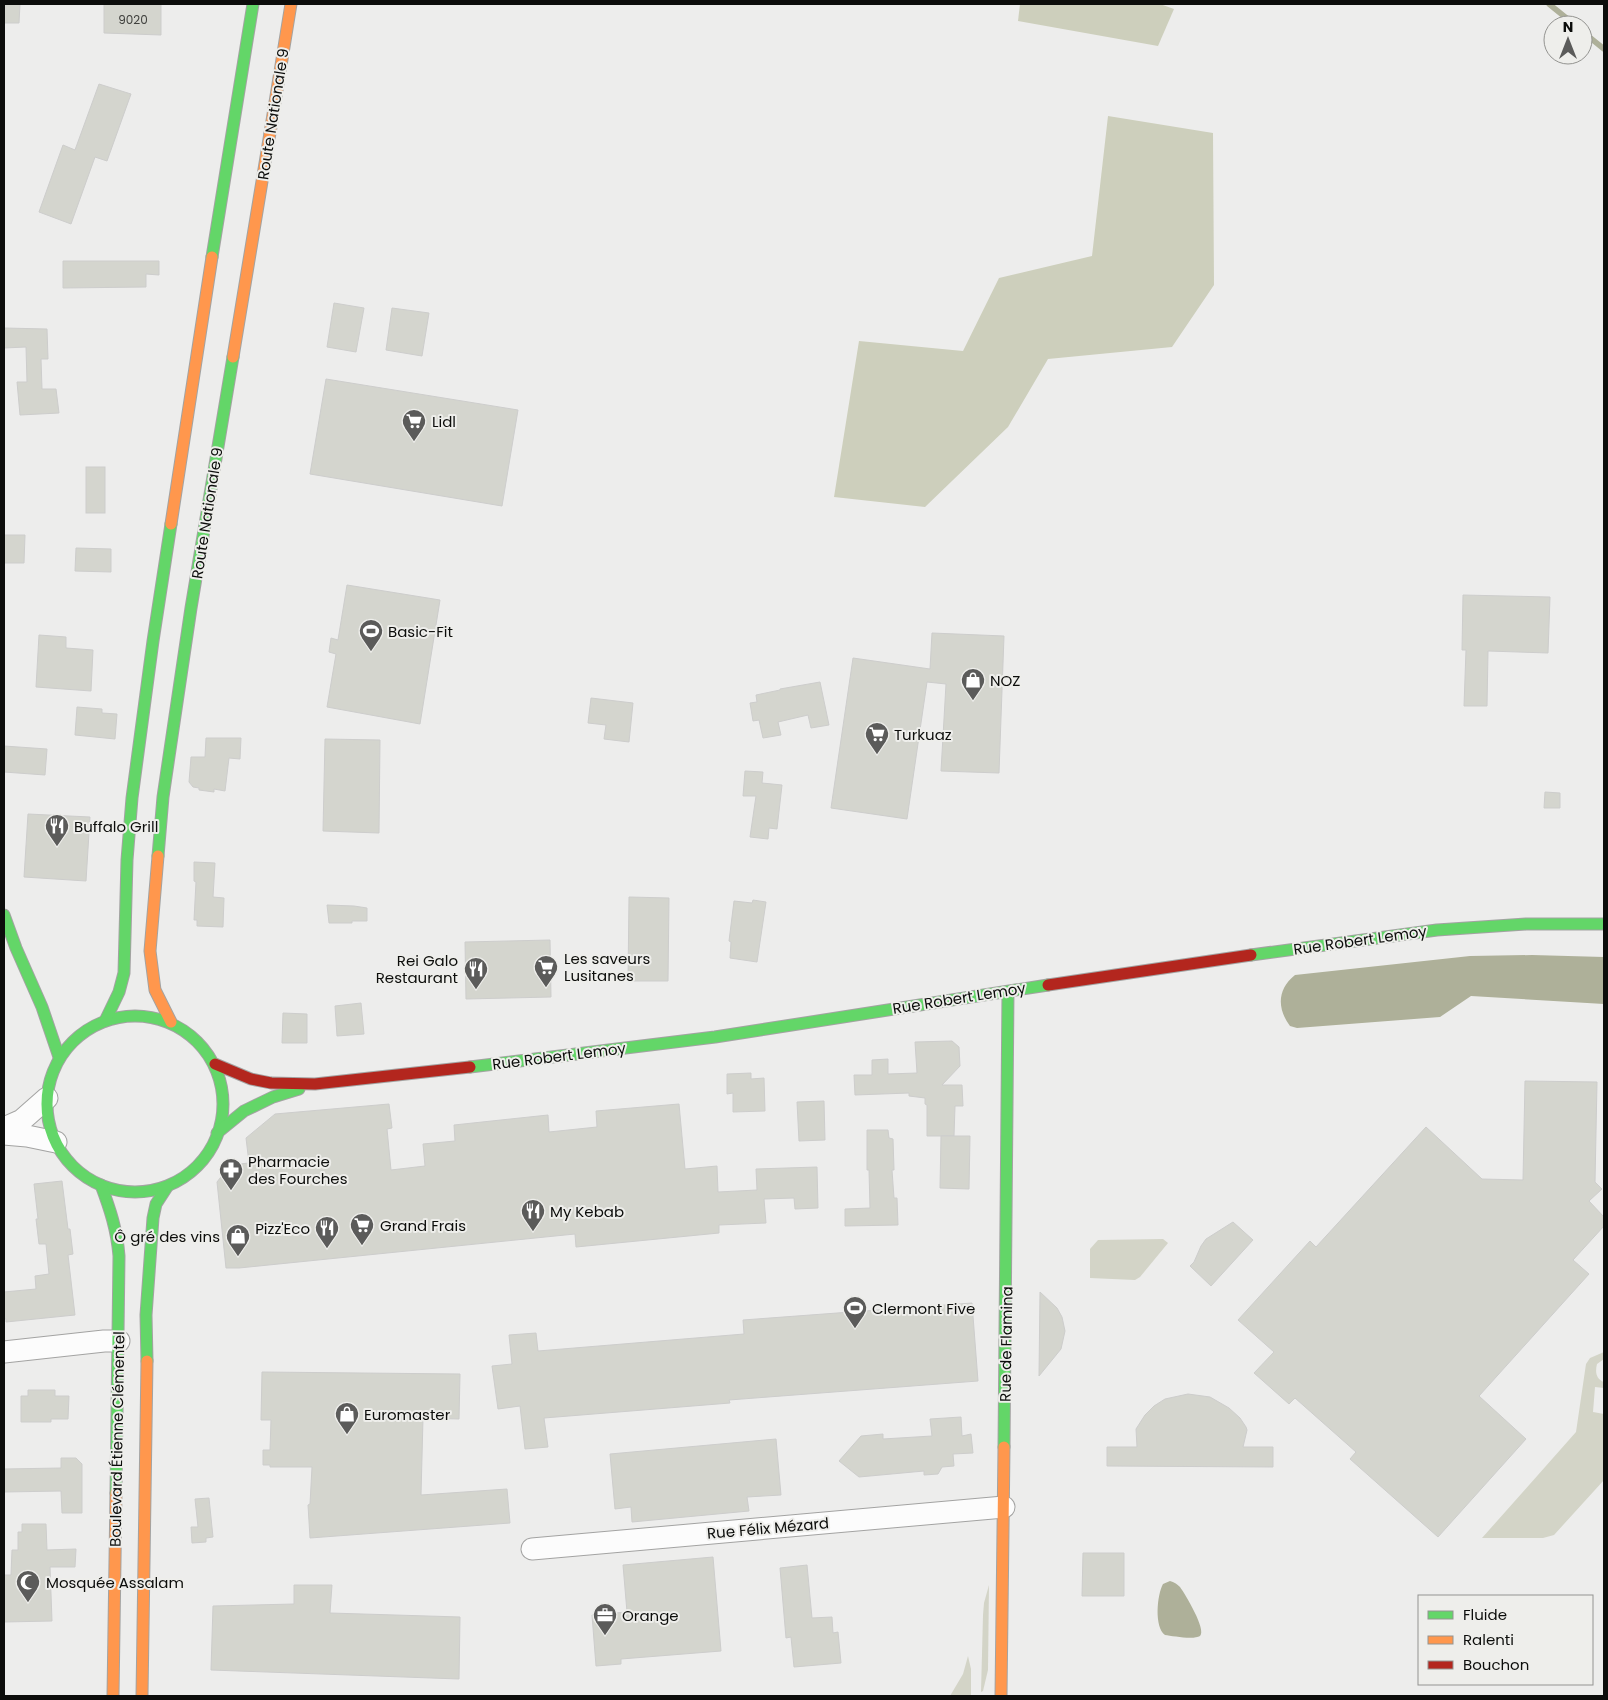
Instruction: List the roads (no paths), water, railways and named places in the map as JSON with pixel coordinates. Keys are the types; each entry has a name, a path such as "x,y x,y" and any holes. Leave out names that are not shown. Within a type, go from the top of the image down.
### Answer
{"main road":[{"path":"106,1019 119,992 124,973 127,860 132,798 152,651 253,4"},
{"name":"Route Nationale 9","path":"171,1022 156,990 150,951 163,797 191,608 291,4"},
{"path":"4,915 16,948 42,1007 59,1057"},
{"name":"Rue Robert Lemoy","path":"215,1064 270,1083 315,1084 433,1072 715,1037 1248,955 1438,930 1526,924 1604,924"},
{"name":"Rue de Flamina","path":"1001,1696 1008,992"},
{"path":"128,1016 147,1017 171,1022 188,1033 202,1046 215,1064 221,1078 224,1094 223,1114 211,1149 199,1165 183,1178 166,1187 136,1193 119,1191 101,1184 70,1164 56,1142 48,1118 48,1098 53,1072 59,1057 68,1046 78,1037 106,1019 128,1016"},
{"name":"Rue Robert Lemoy","path":"217,1133 244,1111 274,1097 315,1084"},
{"name":"Boulevard Étienne Clémentel","path":"101,1184 117,1234 119,1342 113,1696"},
{"name":"Boulevard Étienne Clémentel","path":"142,1696 147,1395 146,1315 153,1218 156,1204 166,1187"},
{"path":"991,1696 1002,1660"}],"street":[{"path":"4,1128 22,1120 48,1098"},
{"path":"4,1134 27,1136 56,1142"},
{"path":"4,1352 104,1341 119,1342"},
{"name":"Rue Félix Mézard","path":"532,1549 1004,1508"}],"waterway":[{"path":"1549,4 1563,15"},
{"path":"1593,40 1604,49"}],"place":[{"name":"Lidl","path":"414,442"},
{"name":"Basic-Fit","path":"371,652"},
{"name":"NOZ","path":"973,701"},
{"name":"Turkuaz","path":"877,755"},
{"name":"Buffalo Grill","path":"57,847"},
{"name":"Les saveurs Lusitanes","path":"546,988"},
{"name":"Rei Galo Restaurant","path":"476,990"},
{"name":"Pharmacie des Fourches","path":"231,1191"},
{"name":"My Kebab","path":"533,1232"},
{"name":"Grand Frais","path":"362,1246"},
{"name":"Pizz'Eco","path":"327,1249"},
{"name":"Ô gré des vins","path":"238,1257"},
{"name":"Clermont Five","path":"855,1329"},
{"name":"Euromaster","path":"347,1435"},
{"name":"Mosquée Assalam","path":"28,1603"},
{"name":"Orange","path":"605,1636"}]}
